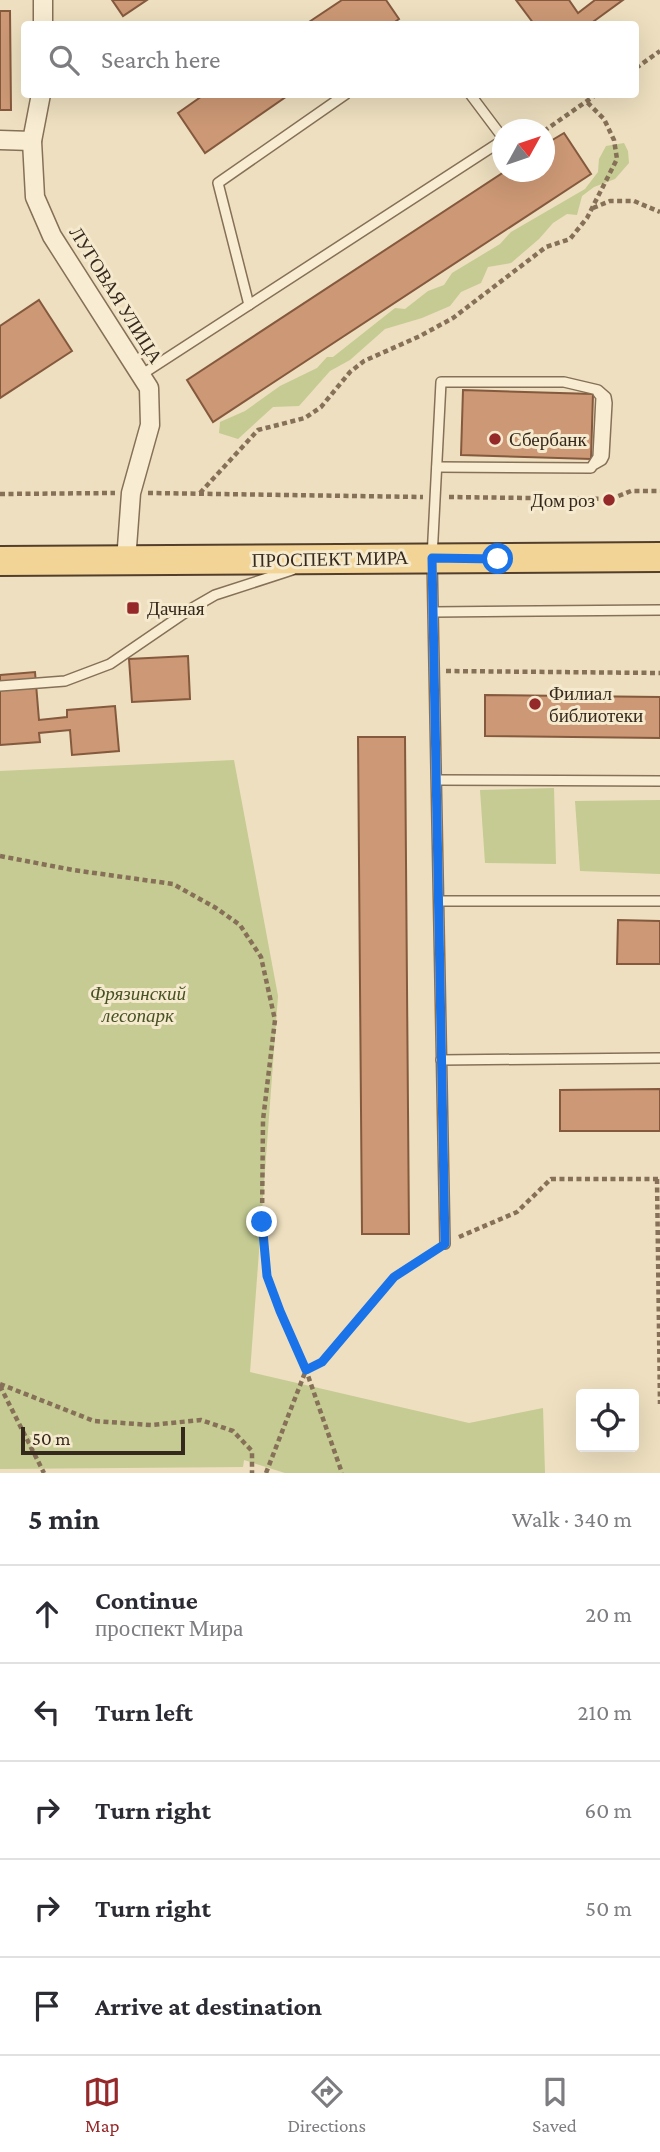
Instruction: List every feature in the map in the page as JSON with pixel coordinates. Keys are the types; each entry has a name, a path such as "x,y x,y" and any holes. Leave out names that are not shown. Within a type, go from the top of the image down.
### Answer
{"main road":[{"name":"ПРОСПЕКТ МИРА","path":"0,561 660,557"}],"street":[{"path":"43,0 43,21"},
{"name":"ЛУГОВАЯ УЛИЦА","path":"40,98 32,141 35,197 52,236 149,388 150,425 131,493 127,561"},
{"path":"0,140 32,141"}],"lane":[{"path":"249,305 218,183 340,98"},
{"path":"473,98 492,125"},
{"path":"141,375 492,146"},
{"path":"437,467 591,468 598,457 601,397 592,388 564,382 440,382 432,558 445,1244"},
{"path":"0,687 65,681 110,664 215,595 324,560"},
{"path":"434,612 660,610"},
{"path":"437,780 660,781"},
{"path":"439,901 660,901"},
{"path":"442,1060 660,1058"}],"path":[{"path":"639,65 660,51"},
{"path":"555,124 592,98"},
{"path":"200,494 258,430 305,418 328,400 350,372 364,361 453,318 546,247 570,239 587,218 617,159 614,140 604,119 587,102"},
{"path":"592,209 610,201 634,201 660,212"},
{"path":"0,494 611,499 631,491 660,491"},
{"path":"435,671 660,673"},
{"path":"0,856 73,870 173,884 240,925 261,957 275,1020 263,1120 262,1222 267,1276 306,1370 342,1473"},
{"path":"266,1473 306,1370 322,1362 394,1277 445,1244 517,1212 551,1179 658,1179 660,1404"},
{"path":"0,1385 44,1473"},
{"path":"0,1385 94,1421 151,1425 201,1420 233,1431 252,1451 252,1473"}],"green space":[{"path":"624,143 629,163 615,179 594,187 582,196 577,215 567,214 553,223 511,263 488,267 481,283 461,292 450,306 385,329 350,360 330,371 299,406 273,407 238,439 219,433 220,422 245,411 280,386 317,368 327,357 333,357 395,308 405,309 428,291 444,285 452,273 500,244 511,232 585,189 598,172 599,159 606,146"},
{"name":"Фрязинский лесопарк","path":"234,760 278,996 250,1372 469,1423 543,1408 545,1473 285,1473 244,1460 243,1467 0,1469 0,771"},
{"path":"554,788 556,864 485,863 480,790"},
{"path":"660,800 660,874 580,871 575,801"}],"building":[{"path":"112,0 147,0 123,16"},
{"path":"342,0 386,0 399,19 396,21 310,21"},
{"path":"516,0 569,0 578,13 595,0 623,0 594,21 532,21"},
{"path":"0,11 10,11 11,110 0,110"},
{"path":"199,98 284,98 205,153 178,113"},
{"path":"564,133 591,174 213,422 187,380 492,180 492,182 555,182 555,138"},
{"path":"39,300 72,351 0,398 0,326"},
{"path":"463,390 593,394 591,459 461,455"},
{"path":"188,656 190,699 132,702 129,659"},
{"path":"35,672 39,720 67,717 67,710 115,706 119,751 72,755 70,730 39,733 40,742 0,745 0,675"},
{"path":"485,695 660,697 660,738 485,736"},
{"path":"358,737 405,737 409,1234 362,1234"},
{"path":"618,920 660,921 660,964 617,964"},
{"path":"660,1089 660,1131 560,1131 560,1090"}],"place":[{"name":"Сбербанк","path":"495,439"},
{"name":"Дом роз","path":"609,500"},
{"name":"Дачная","path":"133,608"},
{"name":"Филиал библиотеки","path":"535,704"}],"route":[{"path":"262,1222 267,1276 306,1370 322,1362 394,1277 445,1244 432,558 498,559"}]}
